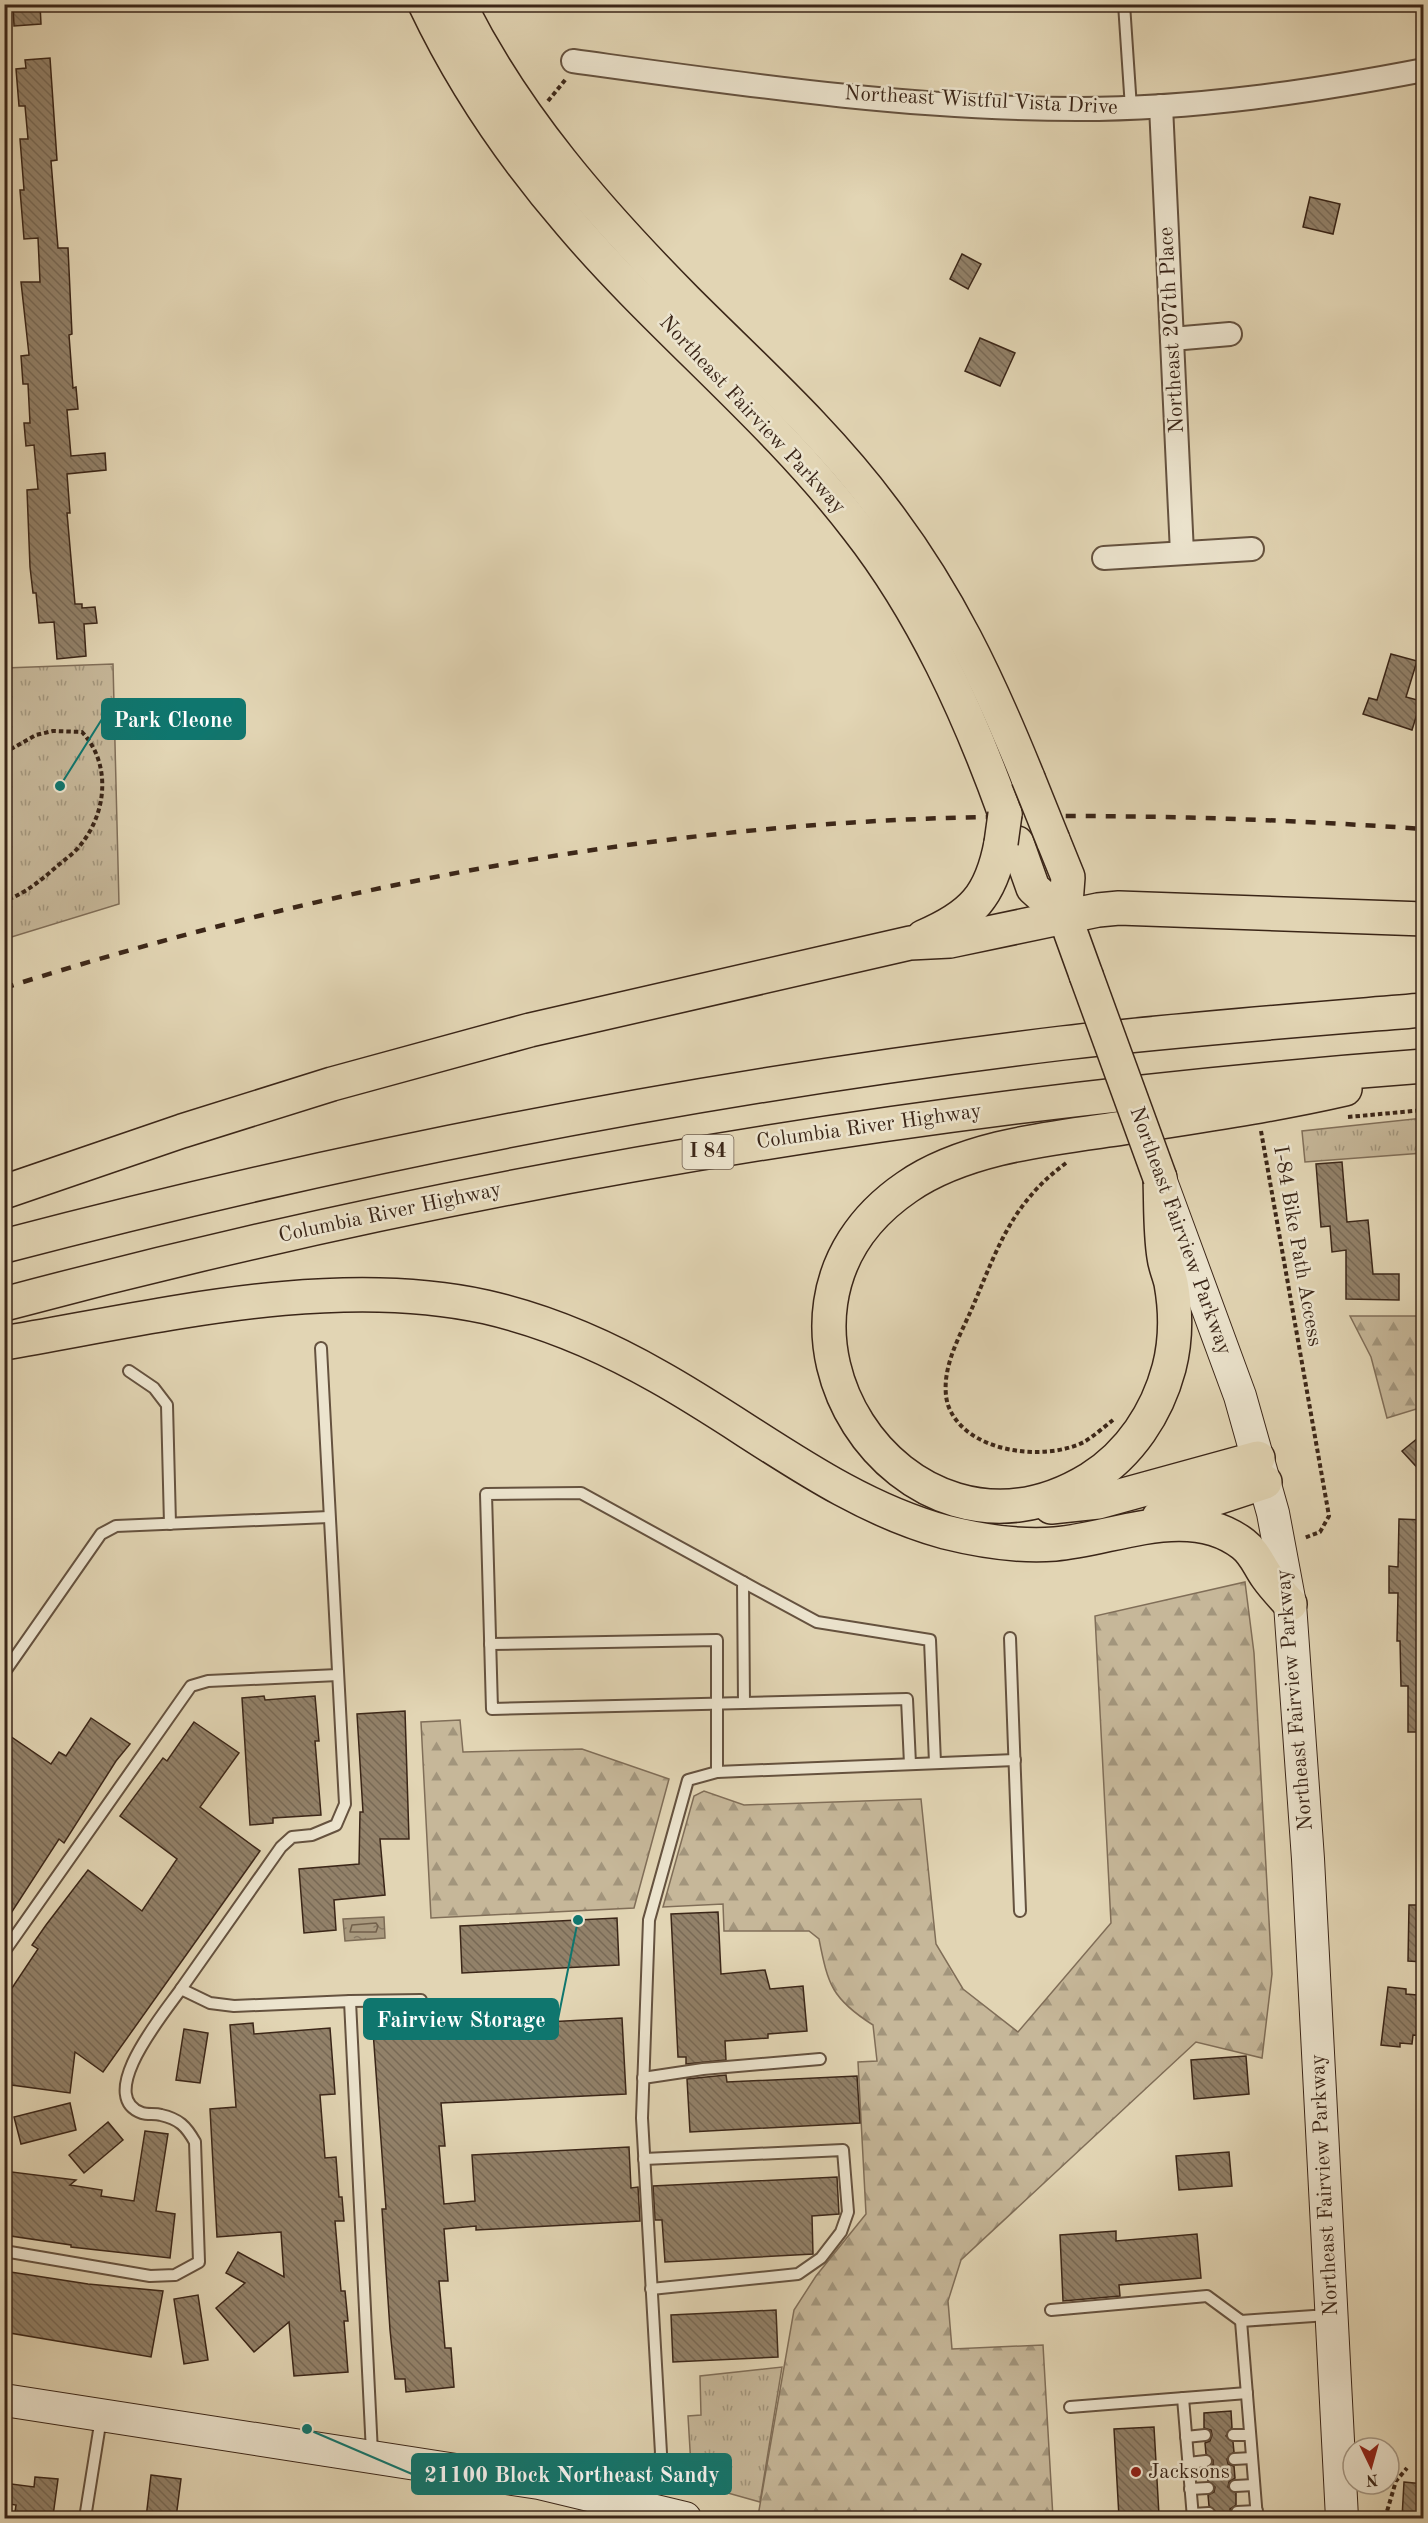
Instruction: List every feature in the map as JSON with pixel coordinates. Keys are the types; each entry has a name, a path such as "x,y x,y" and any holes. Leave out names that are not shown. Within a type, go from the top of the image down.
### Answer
{"main road":[{"name":"Northeast Fairview Parkway","path":"425,4 479,102 519,160 571,224 808,468 858,528 904,596 948,679 993,781 1007,833 1033,888 1065,917"},
{"name":"Northeast Fairview Parkway","path":"459,4 492,66 559,161 631,244 822,437 883,508 928,573 967,639 992,689 1068,877 1065,917 1240,1396 1262,1470 1280,1547 1290,1604 1305,1799 1342,2518"},
{"path":"910,943 958,919 985,893 997,866 1007,833"},
{"path":"4,1192 192,1128 429,1057 677,995 910,943 950,940 1119,908 1424,919"},
{"path":"4,1246 318,1169 682,1098 1064,1043 1424,1010"},
{"name":"Columbia River Highway","path":"4,1304 165,1263 408,1208 771,1141 1083,1097 1424,1066"},
{"path":"1262,1470 1066,1508 980,1504 924,1487 877,1451 858,1427 841,1396 829,1340 830,1311 836,1280 845,1256 861,1231 881,1208 909,1185 944,1168 988,1152 1036,1141 1293,1101 1424,1072"},
{"path":"1012,1506 1058,1494 1104,1470 1130,1445 1149,1417 1162,1390 1174,1336 1175,1309 1164,1258 1160,1178"},
{"path":"4,1343 250,1303 313,1297 389,1295 459,1302 550,1326 616,1353 706,1404 832,1484 882,1510 930,1528 994,1542 1042,1544 1098,1538 1141,1527 1192,1525 1211,1527 1228,1534 1246,1546 1257,1558 1265,1575 1290,1604"},
{"path":"1141,1527 1262,1470"},
{"path":"4,2400 539,2482 685,2518"}],"street":[{"name":"Northeast Wistful Vista Drive","path":"573,61 798,92 994,106 1076,109 1131,108 1258,98 1348,85 1424,70"},
{"name":"Northeast 207th Place","path":"1161,106 1182,553"},
{"path":"1172,339 1230,334"},
{"path":"1104,558 1252,549"}],"lane":[{"path":"1124,4 1131,108"},
{"path":"4,2251 150,2276 175,2275 199,2262 195,2142 186,2126 161,2115 141,2112 129,2102 123,2090 129,2067 280,1847 292,1837 312,1835 336,1825 345,1804 321,1348"},
{"path":"129,1371 154,1388 167,1405 170,1524"},
{"path":"910,1764 907,1699 492,1709 486,1494 581,1492 817,1622 930,1640 935,1763"},
{"path":"4,1673 101,1534 116,1526 329,1517"},
{"path":"743,1582 744,1703"},
{"path":"1010,1638 1020,1911"},
{"path":"490,1644 717,1640 717,1772"},
{"path":"4,1952 191,1686 208,1681 338,1675"},
{"path":"643,2507 661,2453 644,2158 643,2078 649,1920 688,1780 717,1772 1015,1760"},
{"path":"181,1989 210,2003 234,2006 421,2000"},
{"path":"350,2001 372,2456"},
{"path":"643,2078 703,2069 820,2059"},
{"path":"644,2158 843,2150 848,2212 841,2232 820,2258 798,2274 651,2289"},
{"path":"1052,2310 1207,2296 1241,2321 1332,2315"},
{"path":"1237,2512 1257,2515 1241,2321"},
{"path":"1070,2407 1247,2393"},
{"path":"1183,2398 1193,2516 1209,2513"},
{"path":"85,2518 101,2415"},
{"path":"1233,2435 1250,2435"},
{"path":"1186,2437 1205,2436"},
{"path":"1234,2459 1252,2458"},
{"path":"1188,2463 1206,2461"},
{"path":"1235,2486 1254,2485"},
{"path":"1190,2489 1208,2488"}],"path":[{"path":"527,118 557,94 567,79 573,61"},
{"path":"4,753 36,735 53,731 82,732 93,744 99,762 103,800 95,823 82,844 34,887 4,901"},
{"name":"I-84 Bike Path Access","path":"1250,1128 1260,1127 1329,1516 1320,1532 1280,1547"},
{"path":"1069,1162 1048,1176 1024,1202 1008,1227 954,1349 945,1385 948,1405 966,1429 985,1442 1001,1448 1034,1453 1053,1451 1084,1442 1118,1416"},
{"path":"1385,2518 1396,2481 1407,2468"}],"green space":[{"path":"113,664 119,904 5,939 5,668"},
{"path":"1423,1118 1423,1153 1305,1162 1302,1131"},
{"path":"1350,1316 1423,1316 1423,1407 1387,1418 1371,1357"},
{"path":"1245,1582 1254,1653 1272,1974 1262,2058 1196,2042 961,2260 948,2301 952,2349 1043,2345 1053,2518 766,2518 758,2516 794,2310 816,2276 866,2214 858,2062 877,2061 873,2025 859,2016 834,1990 825,1968 819,1939 809,1931 724,1931 723,1904 663,1907 694,1796 704,1791 744,1805 921,1799 936,1944 963,1989 1018,2032 1111,1923 1095,1616"},
{"path":"460,1720 463,1752 582,1749 669,1779 634,1908 431,1918 421,1722"},
{"path":"782,2367 760,2502 692,2483 688,2416 701,2415 700,2376"}],"water":[{"path":"384,1917 385,1938 345,1941 343,1919"}],"building":[{"path":"13,4 40,4 41,24 14,26"},
{"path":"50,58 57,160 51,161 58,248 68,248 72,334 69,335 73,388 76,387 78,409 67,410 71,456 105,453 106,470 67,474 70,513 67,513 75,604 82,604 82,608 95,607 97,623 84,624 86,656 57,659 54,622 39,623 30,567 27,490 38,489 34,445 26,446 24,423 30,423 28,384 23,384 21,356 29,355 21,282 40,282 38,238 24,239 20,190 24,190 20,139 28,139 25,106 19,106 16,69 26,68 25,60"},
{"path":"1310,197 1340,204 1333,234 1303,227"},
{"path":"962,254 981,264 968,289 950,279"},
{"path":"980,338 1015,353 1000,386 965,371"},
{"path":"1391,654 1417,661 1406,697 1421,701 1412,730 1363,714 1369,698 1377,700"},
{"path":"1342,1162 1347,1222 1368,1220 1373,1274 1399,1274 1399,1300 1346,1299 1346,1250 1332,1252 1330,1226 1321,1227 1316,1164"},
{"path":"1424,1433 1424,1475 1402,1451"},
{"path":"1399,1519 1424,1520 1424,1732 1408,1732 1408,1686 1401,1686 1400,1641 1397,1641 1398,1593 1389,1593 1389,1566 1398,1567"},
{"path":"264,1696 265,1700 315,1696 319,1741 315,1741 321,1815 273,1818 273,1823 250,1825 242,1698"},
{"path":"405,1711 409,1839 380,1839 385,1895 334,1900 336,1930 304,1933 299,1869 359,1864 360,1812 363,1812 357,1714"},
{"path":"91,1718 130,1744 116,1761 64,1843 59,1839 4,1924 4,1732 51,1764 59,1752 66,1756"},
{"path":"194,1722 239,1753 200,1807 260,1851 103,2072 75,2052 70,2093 4,2084 4,2000 38,1949 32,1945 88,1870 142,1911 177,1859 120,1816 163,1758 167,1761"},
{"path":"1409,1905 1424,1905 1424,1962 1408,1961"},
{"path":"718,1912 721,1974 765,1970 770,1989 803,1986 807,2031 768,2034 768,2038 725,2041 726,2060 686,2064 686,2057 678,2057 671,1914"},
{"path":"617,1918 619,1965 462,1973 460,1926"},
{"path":"1388,1987 1406,1989 1406,1994 1417,1995 1416,2004 1424,2005 1424,2036 1413,2035 1412,2044 1400,2043 1400,2047 1381,2045"},
{"path":"622,2018 626,2094 441,2103 445,2146 439,2146 444,2204 475,2201 472,2155 629,2147 631,2188 638,2187 640,2221 476,2230 476,2226 444,2229 448,2281 439,2281 445,2348 451,2348 454,2387 406,2392 405,2379 395,2379 390,2330 382,2209 386,2209 373,2031"},
{"path":"253,2023 254,2034 330,2028 335,2094 320,2095 325,2158 336,2157 339,2197 342,2197 344,2221 335,2221 341,2291 345,2291 348,2321 344,2321 348,2372 294,2376 289,2322 254,2352 216,2308 245,2283 226,2273 238,2252 284,2277 281,2232 217,2237 210,2109 236,2107 230,2025"},
{"path":"184,2029 208,2033 200,2083 176,2080"},
{"path":"1246,2056 1249,2094 1194,2099 1191,2060"},
{"path":"726,2075 727,2082 857,2076 860,2123 690,2132 687,2079"},
{"path":"70,2103 76,2130 21,2144 14,2117"},
{"path":"108,2122 123,2140 84,2173 69,2155"},
{"path":"145,2131 168,2134 156,2211 175,2214 170,2258 71,2247 71,2245 4,2235 4,2171 76,2180 70,2185 102,2190 101,2196 134,2201"},
{"path":"1229,2152 1232,2186 1179,2190 1176,2156"},
{"path":"837,2177 839,2214 812,2216 813,2254 665,2262 662,2220 655,2220 653,2186"},
{"path":"1116,2231 1116,2241 1197,2234 1201,2278 1119,2285 1120,2296 1063,2301 1060,2235"},
{"path":"4,2271 88,2284 163,2291 151,2357 4,2332"},
{"path":"198,2295 208,2360 184,2364 174,2299"},
{"path":"776,2310 778,2357 673,2362 671,2315"},
{"path":"1231,2411 1232,2428 1226,2436 1233,2442 1234,2452 1227,2459 1228,2464 1234,2466 1235,2478 1229,2482 1228,2487 1236,2493 1236,2505 1230,2509 1233,2518 1214,2518 1216,2512 1209,2506 1208,2495 1214,2492 1215,2487 1208,2481 1207,2468 1213,2465 1213,2460 1206,2454 1205,2443 1210,2441 1212,2435 1211,2430 1204,2428 1204,2413"},
{"name":"Jacksons","path":"1154,2427 1159,2515 1119,2517 1114,2429"},
{"path":"151,2475 181,2479 176,2518 146,2518"},
{"path":"35,2477 58,2479 53,2516 15,2512 16,2505 4,2503 4,2483 34,2487"},
{"path":"1404,2482 1424,2484 1424,2518 1402,2518"}],"railway":[{"path":"4,988 119,953 352,894 470,870 708,835 827,824 947,818 1066,816 1245,819 1424,829"}],"place":[{"name":"Park Cleone","path":"60,786"},
{"name":"Fairview Storage","path":"578,1920"},
{"name":"21100 Block Northeast Sandy","path":"307,2429"},
{"name":"Jacksons","path":"1136,2472"}]}
